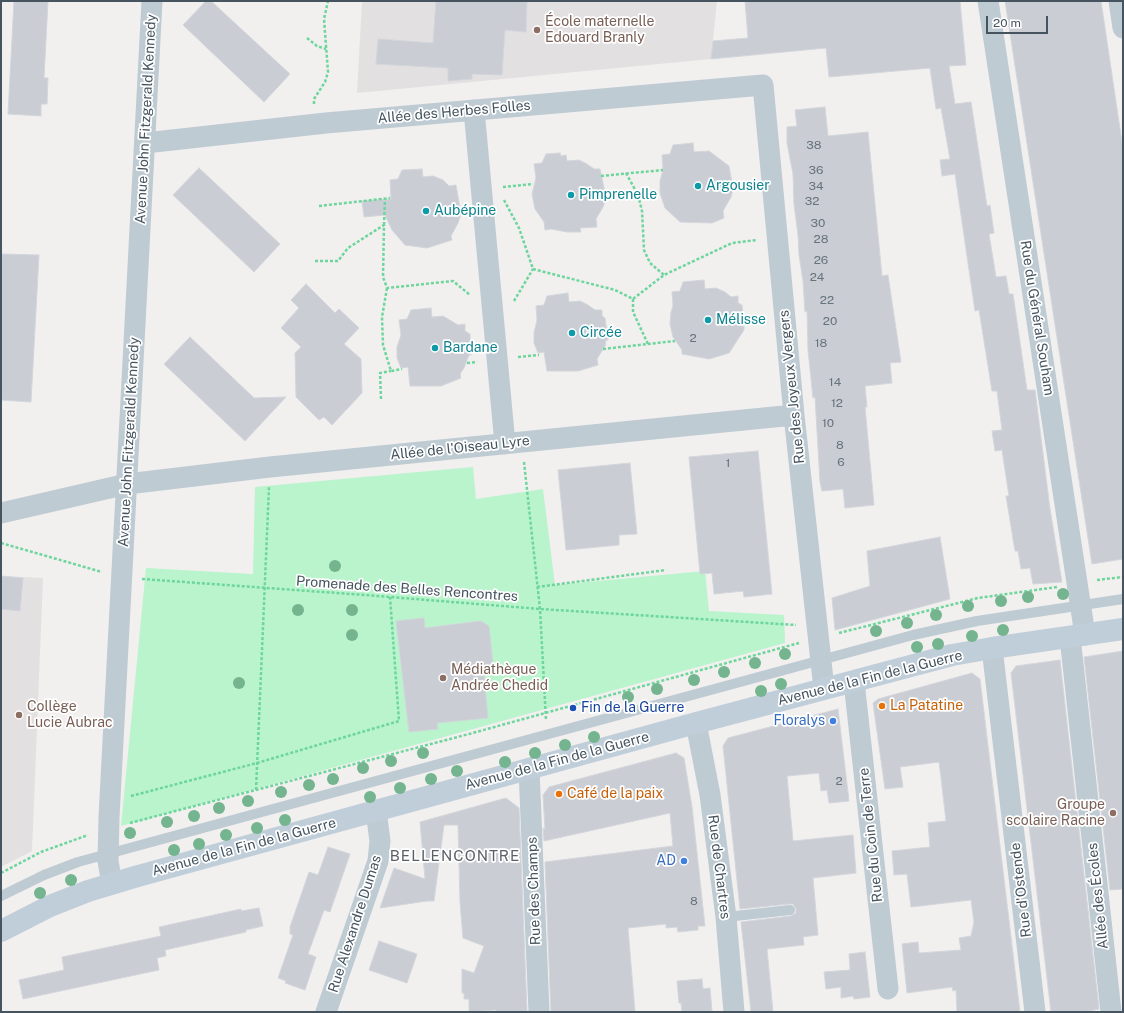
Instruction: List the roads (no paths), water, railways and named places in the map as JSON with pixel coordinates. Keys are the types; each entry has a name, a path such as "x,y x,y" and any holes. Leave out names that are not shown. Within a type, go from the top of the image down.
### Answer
{"main road":[{"name":"Avenue de la Fin de la Guerre","path":"1,931 50,906 88,891 696,723 952,655 1123,629"}],"street":[{"name":"Avenue John Fitzgerald Kennedy","path":"112,884 108,861 110,802 152,1"},
{"name":"Rue du Général Souham","path":"988,1 1078,583 1081,605 1077,636"},
{"path":"1119,1 1123,28"},
{"name":"Allée des Herbes Folles","path":"145,143 315,124 763,85"},
{"name":"Rue des Joyeux Vergers","path":"763,85 794,415 816,632 824,689"},
{"path":"474,110 514,443"},
{"name":"Allée de l'Oiseau Lyre","path":"1,513 127,484 270,467 794,415"},
{"name":"Allée des Écoles","path":"1077,636 1110,1012"},
{"name":"Rue d'Ostende","path":"992,648 1035,1012"},
{"name":"Rue du Coin de Terre","path":"854,682 888,989"},
{"name":"Rue de Chartres","path":"696,723 710,795 726,917 734,1012"},
{"name":"Rue des Champs","path":"529,769 539,1012"},
{"name":"Rue Alexandre Dumas","path":"326,1012 378,861 380,841 376,811"}],"lane":[{"path":"1,896 61,868 108,854 820,660 941,628 977,621 1123,599"},
{"path":"726,917 790,910"}],"place":[{"name":"École maternelle Edouard Branly","path":"537,30"},
{"name":"Argousier","path":"698,186"},
{"name":"Pimprenelle","path":"571,195"},
{"name":"Aubépine","path":"426,211"},
{"name":"Mélisse","path":"708,320"},
{"name":"Circée","path":"572,333"},
{"name":"Bardane","path":"435,348"},
{"name":"Médiathèque Andrée Chedid","path":"443,678"},
{"name":"La Patatine","path":"882,706"},
{"name":"Fin de la Guerre","path":"573,708"},
{"name":"Collège Lucie Aubrac","path":"19,715"},
{"name":"Floralys","path":"833,721"},
{"name":"Café de la paix","path":"559,794"},
{"name":"Groupe scolaire Racine","path":"1113,813"},
{"name":"AD","path":"684,861"}],"district":[{"name":"BELLENCONTRE","path":"455,856"}]}
